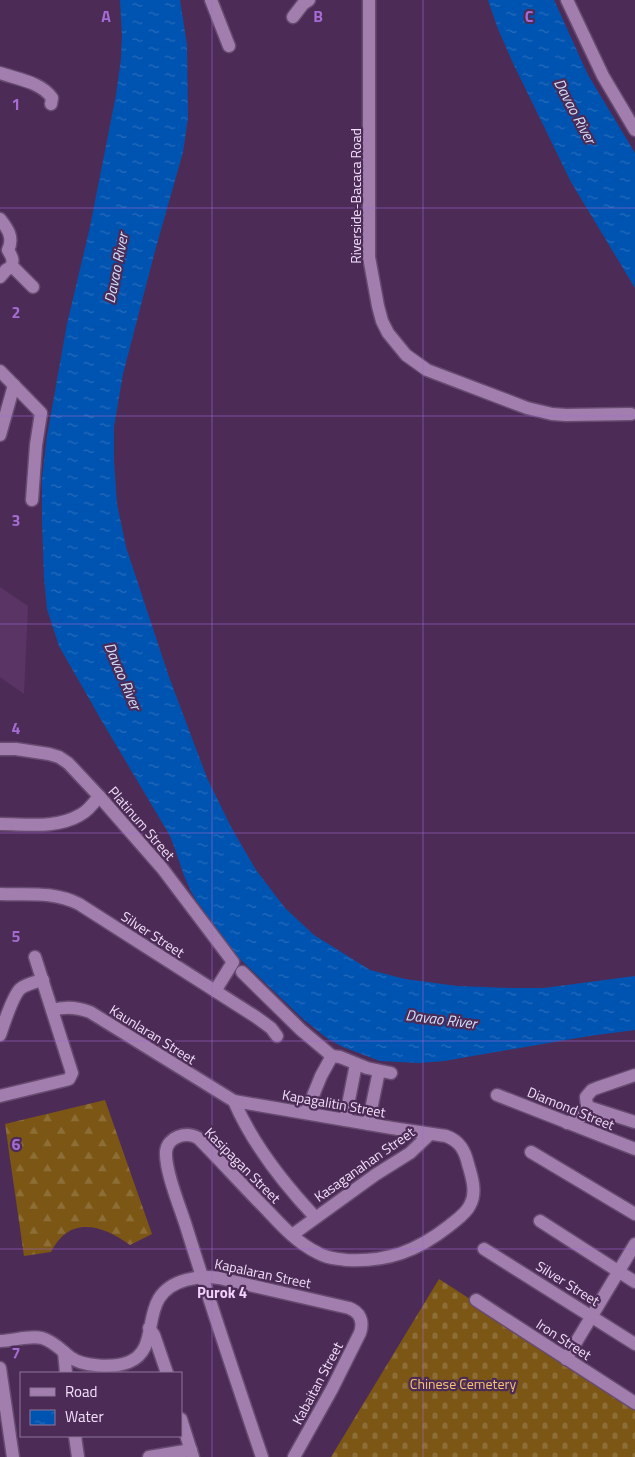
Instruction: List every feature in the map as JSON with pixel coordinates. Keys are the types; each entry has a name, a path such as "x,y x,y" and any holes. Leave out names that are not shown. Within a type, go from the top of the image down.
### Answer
{"street":[{"path":"211,0 229,46"},
{"path":"293,17 303,4 309,0"},
{"name":"Riverside-Bacaca Road","path":"369,0 369,257 378,306 388,334 406,355 427,370 527,408 559,414 631,414"},
{"path":"567,0 603,76 635,130"},
{"path":"0,73 41,88 52,98 51,104"},
{"path":"0,219 11,237 11,244 8,250 13,257 11,268 6,270 0,277"},
{"path":"11,268 14,268 33,288"},
{"path":"0,371 39,410 42,416 36,445 32,500"},
{"path":"0,435 14,385"},
{"name":"Platinum Street","path":"0,749 32,751 60,757 100,796 162,868 234,962 215,991"},
{"path":"0,824 49,825 62,822 80,815 89,809 100,796"},
{"name":"Silver Street","path":"0,894 43,894 70,900 263,1022 277,1036"},
{"path":"0,1096 66,1080 71,1076 72,1071 35,957"},
{"path":"242,972 294,1023 332,1056 340,1056 356,1064 385,1072 368,1124"},
{"path":"0,1035 20,989 43,980"},
{"name":"Kaunlaran Street","path":"52,1010 73,1007 90,1012 234,1101"},
{"path":"306,1113 321,1076 332,1056"},
{"path":"345,1120 356,1064"},
{"path":"567,1123 576,1120 586,1112 588,1107 586,1098 592,1090 635,1075"},
{"name":"Diamond Street","path":"497,1095 635,1149"},
{"name":"Kapagalitin Street","path":"234,1101 430,1134"},
{"name":"Kasaganahan Street","path":"234,1101 242,1120 273,1168 315,1217"},
{"path":"588,1107 635,1122"},
{"name":"Kasipagan Street","path":"262,1457 202,1277 167,1162 167,1146 175,1138 186,1134 198,1138 292,1235 310,1249 327,1257 368,1260 388,1258 410,1250 443,1231 470,1206 473,1199 471,1175 467,1159 459,1143 446,1136 430,1134"},
{"name":"Kasaganahan Street","path":"292,1235 375,1174 410,1153 430,1134"},
{"path":"531,1152 635,1214"},
{"path":"540,1221 635,1282"},
{"path":"566,1359 635,1244"},
{"name":"Silver Street","path":"484,1249 635,1344"},
{"name":"Kapalaran Street","path":"0,1341 42,1338 78,1362 86,1364 123,1364 142,1353 148,1339 150,1320 157,1303 166,1290 175,1284 202,1277 219,1278 349,1308 357,1312 362,1321"},
{"name":"Iron Street","path":"476,1300 635,1403"},
{"name":"Kabaitan Street","path":"294,1457 332,1389 362,1328 362,1321"},
{"path":"150,1328 166,1372"},
{"path":"64,1352 66,1372"},
{"path":"0,1368 3,1415 13,1457"},
{"path":"149,1457 192,1454 182,1422"},
{"path":"75,1437 78,1457"}],"shaded area":[{"path":"0,587 28,606 24,694 0,677"}],"green space":[{"path":"105,1100 152,1234 130,1245 109,1232 87,1227 77,1228 67,1232 51,1252 24,1256 5,1124"},
{"name":"Chinese Cemetery","path":"439,1279 635,1405 635,1457 331,1457"}],"water":[{"name":"Davao River","path":"120,0 180,0 187,45 188,118 183,152 123,374 114,427 117,504 126,547 169,677 207,778 231,827 256,870 285,908 314,935 370,970 405,979 457,986 508,988 544,988 635,976 635,1030 444,1061 419,1063 380,1061 343,1047 328,1039 303,1019 238,957 196,900 169,834 59,646 47,609 44,578 42,478 47,436 67,324 90,227 116,95 122,36"},
{"name":"Davao River","path":"488,0 554,0 588,75 635,153 635,288 571,182 513,63"}],"district":[{"name":"Purok 4","path":"222,1292"}]}
